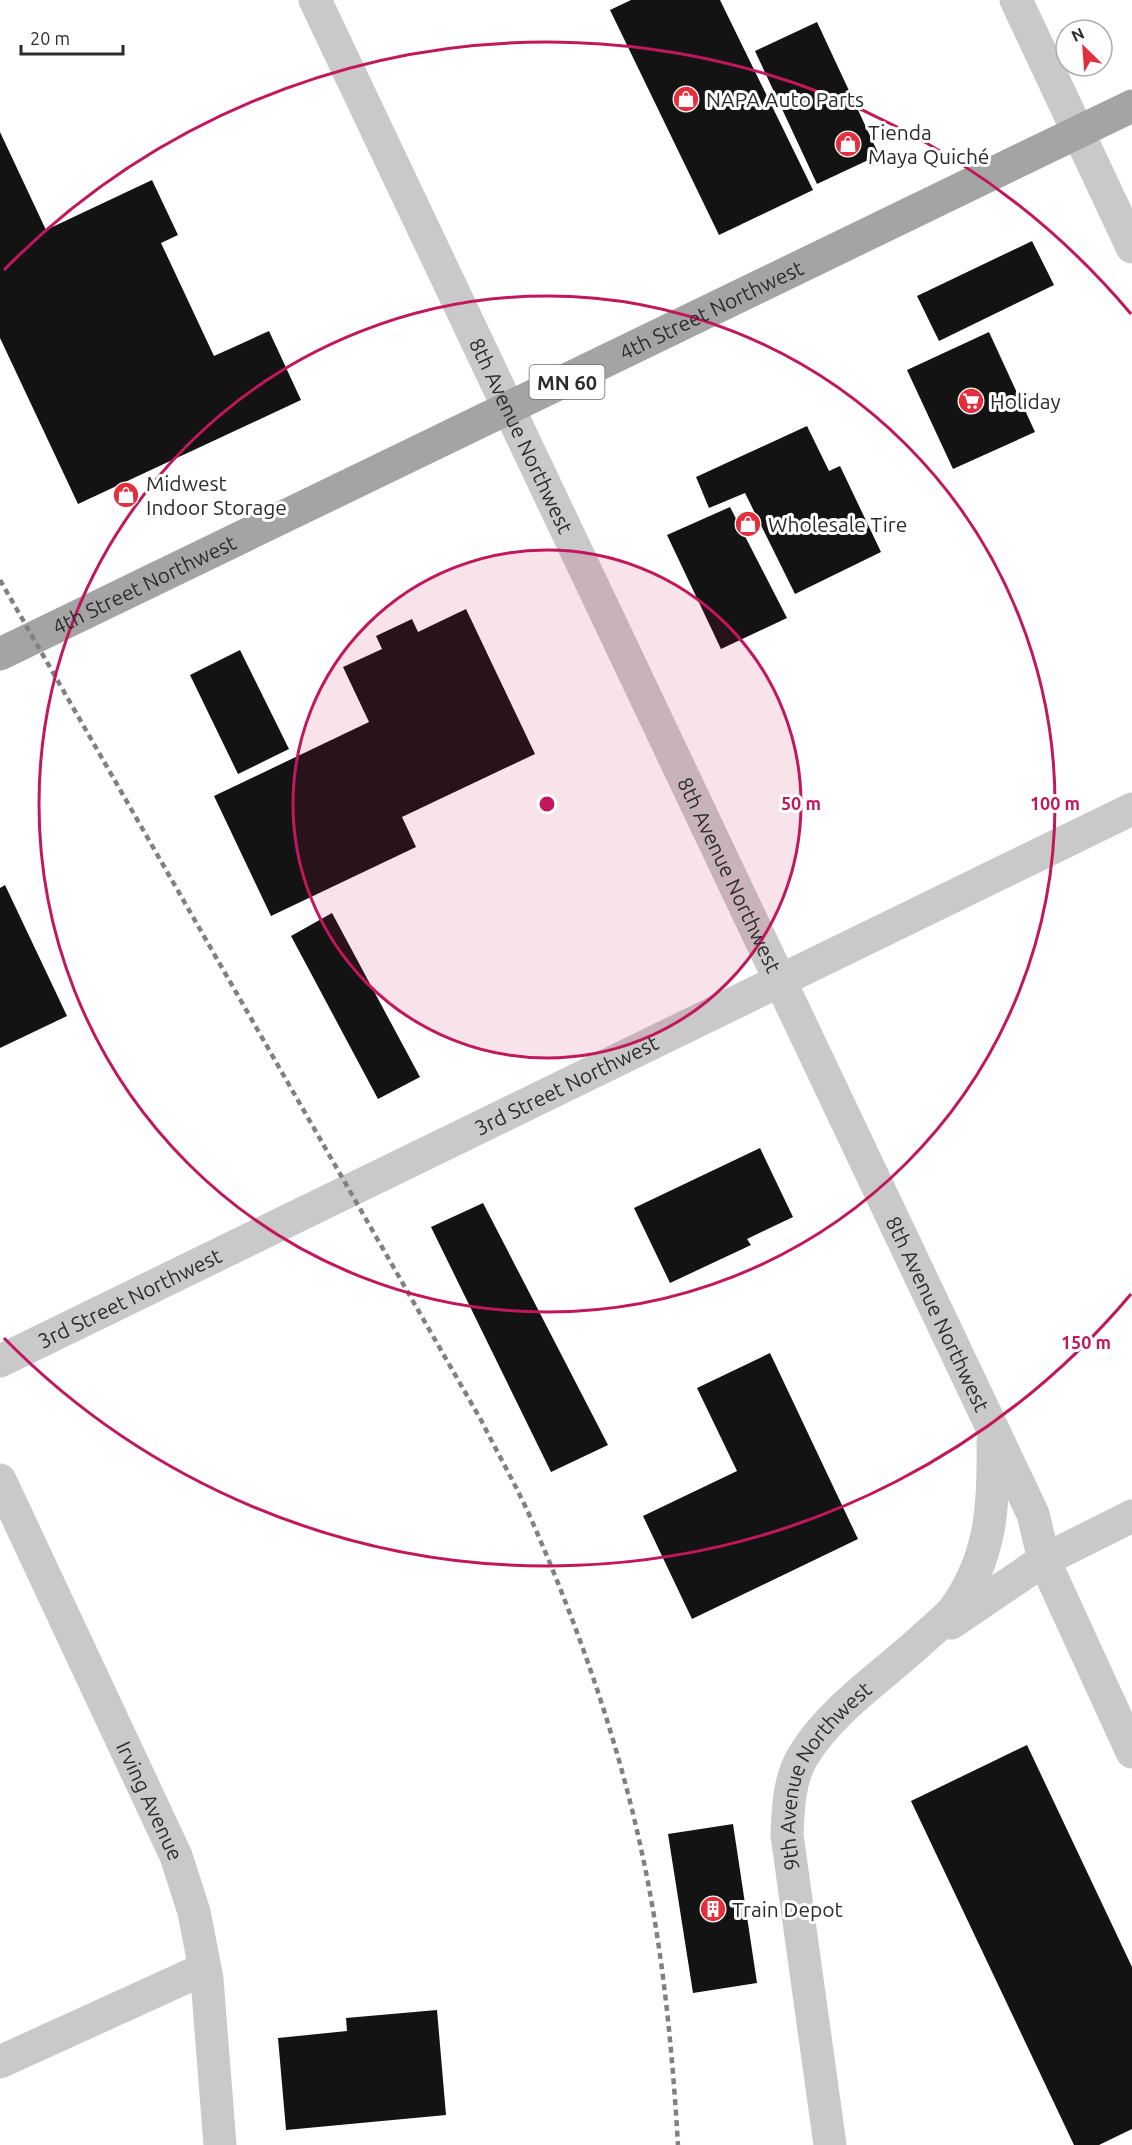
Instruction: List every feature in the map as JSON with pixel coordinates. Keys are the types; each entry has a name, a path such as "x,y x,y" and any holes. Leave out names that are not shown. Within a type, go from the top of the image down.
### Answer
{"main road":[{"name":"4th Street Northwest","path":"0,654 511,409 1132,106"}],"street":[{"name":"8th Avenue Northwest","path":"315,0 782,980 1033,1514 1044,1560 1132,1752"},
{"path":"1016,0 1132,247"},
{"name":"3rd Street Northwest","path":"0,1360 1132,809"},
{"path":"914,1647 952,1612 981,1559 994,1498 993,1431"},
{"name":"Irving Avenue","path":"0,1480 176,1857 194,1912 204,1969 220,2145"},
{"path":"914,1647 1044,1560 1132,1516"},
{"name":"9th Avenue Northwest","path":"830,2145 787,1835 789,1796 802,1757 827,1724 914,1647"},
{"path":"0,2062 204,1969"}],"building":[{"path":"631,0 720,0 813,190 719,235 610,10"},
{"path":"817,22 879,155 817,184 755,51"},
{"path":"0,132 46,230 152,180 178,235 161,243 214,356 269,331 301,400 78,504 0,338"},
{"path":"1032,241 1054,285 939,341 917,296"},
{"name":"Holiday","path":"989,332 1035,432 953,469 907,370"},
{"path":"807,426 829,471 840,466 881,552 795,594 745,493 709,508 696,477"},
{"path":"730,507 787,618 721,649 667,535"},
{"path":"466,609 535,754 402,817 416,847 271,916 214,796 369,722 343,667 382,649 376,636 412,619 418,632"},
{"path":"240,650 289,749 238,774 190,675"},
{"path":"5,885 67,1016 0,1048 0,888"},
{"path":"332,913 420,1077 378,1099 291,936"},
{"path":"760,1148 793,1217 747,1239 751,1245 670,1283 634,1208"},
{"path":"483,1203 608,1445 551,1472 431,1227"},
{"path":"770,1353 858,1539 692,1619 643,1516 737,1471 697,1388"},
{"path":"1027,1745 1132,1967 1132,2129 1099,2145 1074,2145 911,1801"},
{"name":"Train Depot","path":"733,1824 757,1983 693,1993 668,1834"},
{"path":"437,2010 446,2115 286,2130 278,2038 347,2031 346,2018"}],"railway":[{"path":"0,580 481,1420 532,1521 580,1639 594,1680 619,1762 640,1844 665,1993 678,2145"}],"place":[{"name":"NAPA Auto Parts","path":"686,99"},
{"name":"Tienda Maya Quiché","path":"848,144"},
{"name":"Holiday","path":"971,401"},
{"name":"Midwest Indoor Storage","path":"126,495"},
{"name":"Wholesale Tire","path":"748,524"},
{"name":"Train Depot","path":"713,1909"}]}
